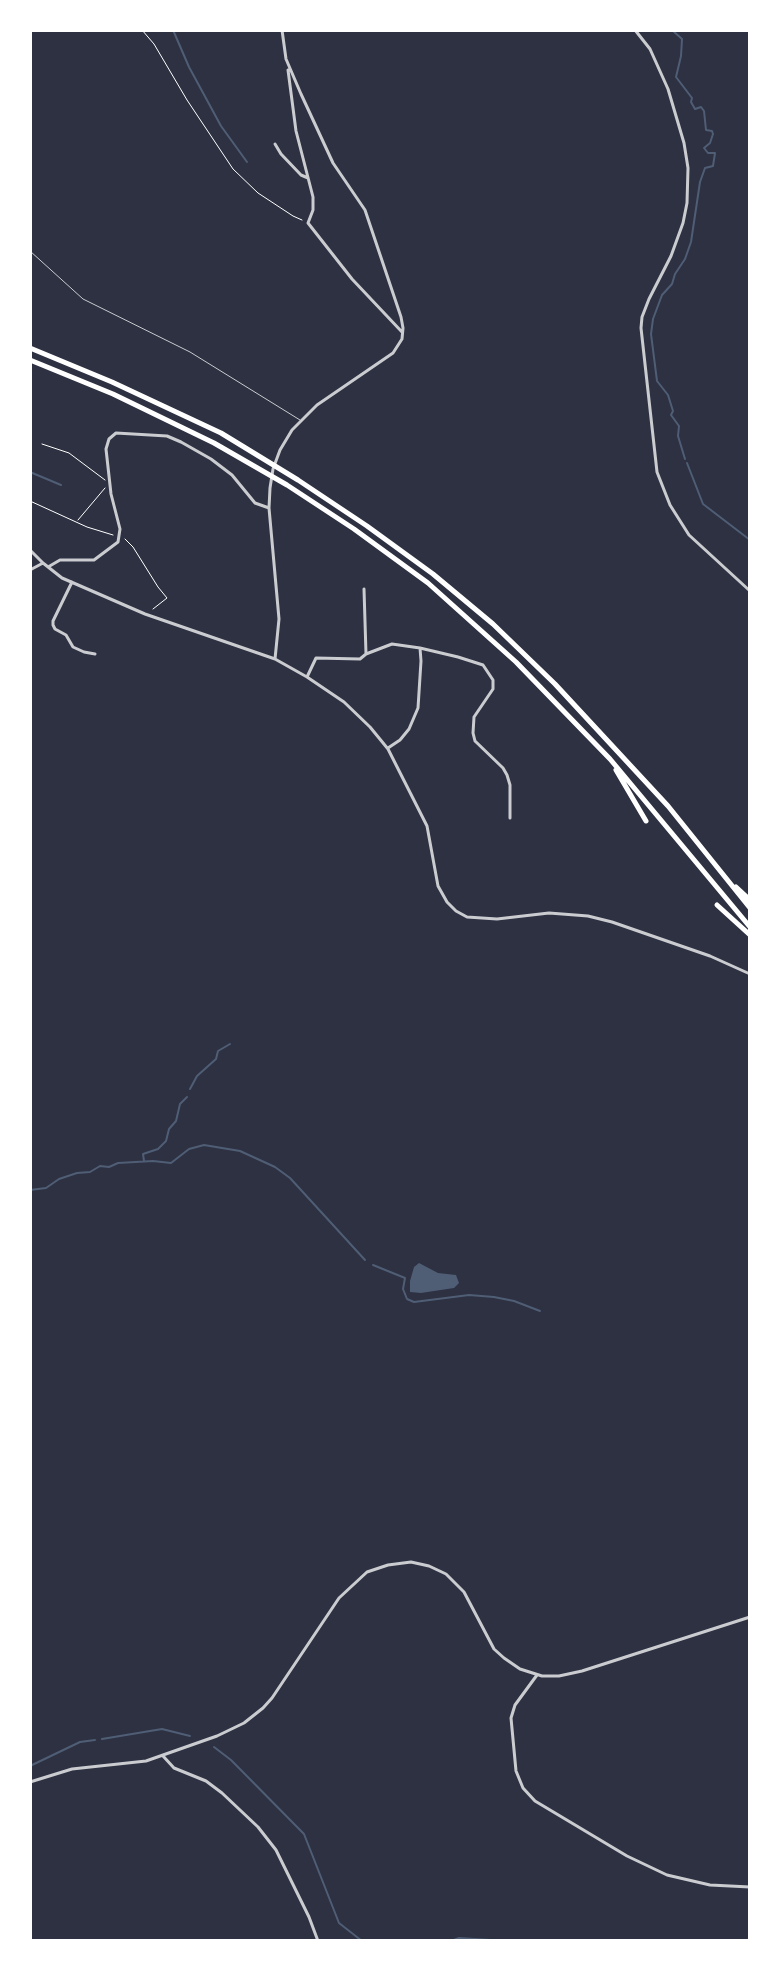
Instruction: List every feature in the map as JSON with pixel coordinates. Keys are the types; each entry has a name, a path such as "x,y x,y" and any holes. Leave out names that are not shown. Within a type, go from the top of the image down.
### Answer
{"highway":[{"path":"30,348 221,433 298,480 433,574 493,624 555,684 668,806 750,908"},
{"path":"30,360 113,394 214,443 287,485 428,583 516,662 610,759 750,927"},
{"path":"610,759 646,821"},
{"path":"731,883 750,900"},
{"path":"717,905 750,935"}],"street":[{"path":"282,30 292,111 313,204 308,223 352,279 403,333"},
{"path":"635,30 650,49 668,89 688,168 683,223 642,317 657,472 670,505 689,535 750,591"},
{"path":"275,659 279,619 269,508 273,469 280,450 300,420 338,389 393,353 403,333 401,317 365,210 333,163 288,66"},
{"path":"275,144 301,175 308,178"},
{"path":"48,567 60,560 94,560 118,542 120,529 109,482 106,449 106,443 116,433 167,436 211,459 232,475 255,503 269,508"},
{"path":"30,550 55,574 145,614 275,659 344,702 388,749 427,826 438,886 456,911 467,917 497,919 549,913 588,916 710,956 750,974"},
{"path":"30,570 43,563"},
{"path":"72,582 53,625 66,635 73,647 95,654"},
{"path":"364,589 366,654"},
{"path":"307,677 316,658 360,659 392,644 483,665 493,680 493,689 474,717 473,733 475,741 507,775 510,818"},
{"path":"388,749 409,729 418,708 420,648"},
{"path":"30,1782 72,1769 130,1764 163,1756 231,1731 255,1715 279,1689 339,1598 367,1572 399,1562 420,1564 446,1574 464,1592 494,1649 512,1664 537,1675 559,1676 582,1671 750,1617"},
{"path":"537,1675 515,1705 511,1718 516,1771 523,1788 535,1801 627,1856 667,1875 710,1885 750,1887"},
{"path":"163,1756 174,1768 206,1781 258,1827 276,1850 318,1941"}],"lane":[{"path":"30,251 83,299 190,352 300,420"}],"path":[{"path":"142,30 233,169 258,193 308,223"},
{"path":"42,444 69,453 109,482 76,522"},
{"path":"30,501 76,522 120,537 133,547 167,598 145,614"}],"water":[{"path":"419,1263 438,1273 456,1275 459,1283 454,1288 410,1292 414,1267"}],"waterway":[{"path":"173,30 221,126 247,162"},
{"path":"672,30 682,39 676,77 692,98 695,109 701,107 704,111 706,130 713,134 704,148 708,153 715,153 713,166 705,168 700,182 691,242 685,259 672,284 662,295 651,334 657,381 668,395 673,411 671,415 679,426 678,436 685,459"},
{"path":"687,463 703,504 750,540"},
{"path":"30,472 61,485"},
{"path":"190,1089 197,1076 216,1059 218,1051 230,1044"},
{"path":"144,1161 143,1154 158,1149 166,1141 180,1104 187,1097"},
{"path":"30,1190 46,1188 59,1179 90,1172 100,1166 153,1161 171,1163 189,1149 204,1145 240,1151 275,1167 290,1178 365,1260"},
{"path":"373,1265 405,1278 403,1289 407,1299 414,1302 469,1295 514,1301 540,1311"},
{"path":"102,1739 162,1729 190,1736"},
{"path":"30,1766 80,1742 95,1740"},
{"path":"214,1747 231,1760 304,1834 339,1923 362,1941"},
{"path":"451,1941 459,1938 507,1941"},
{"path":"744,1941 750,1939"}]}
